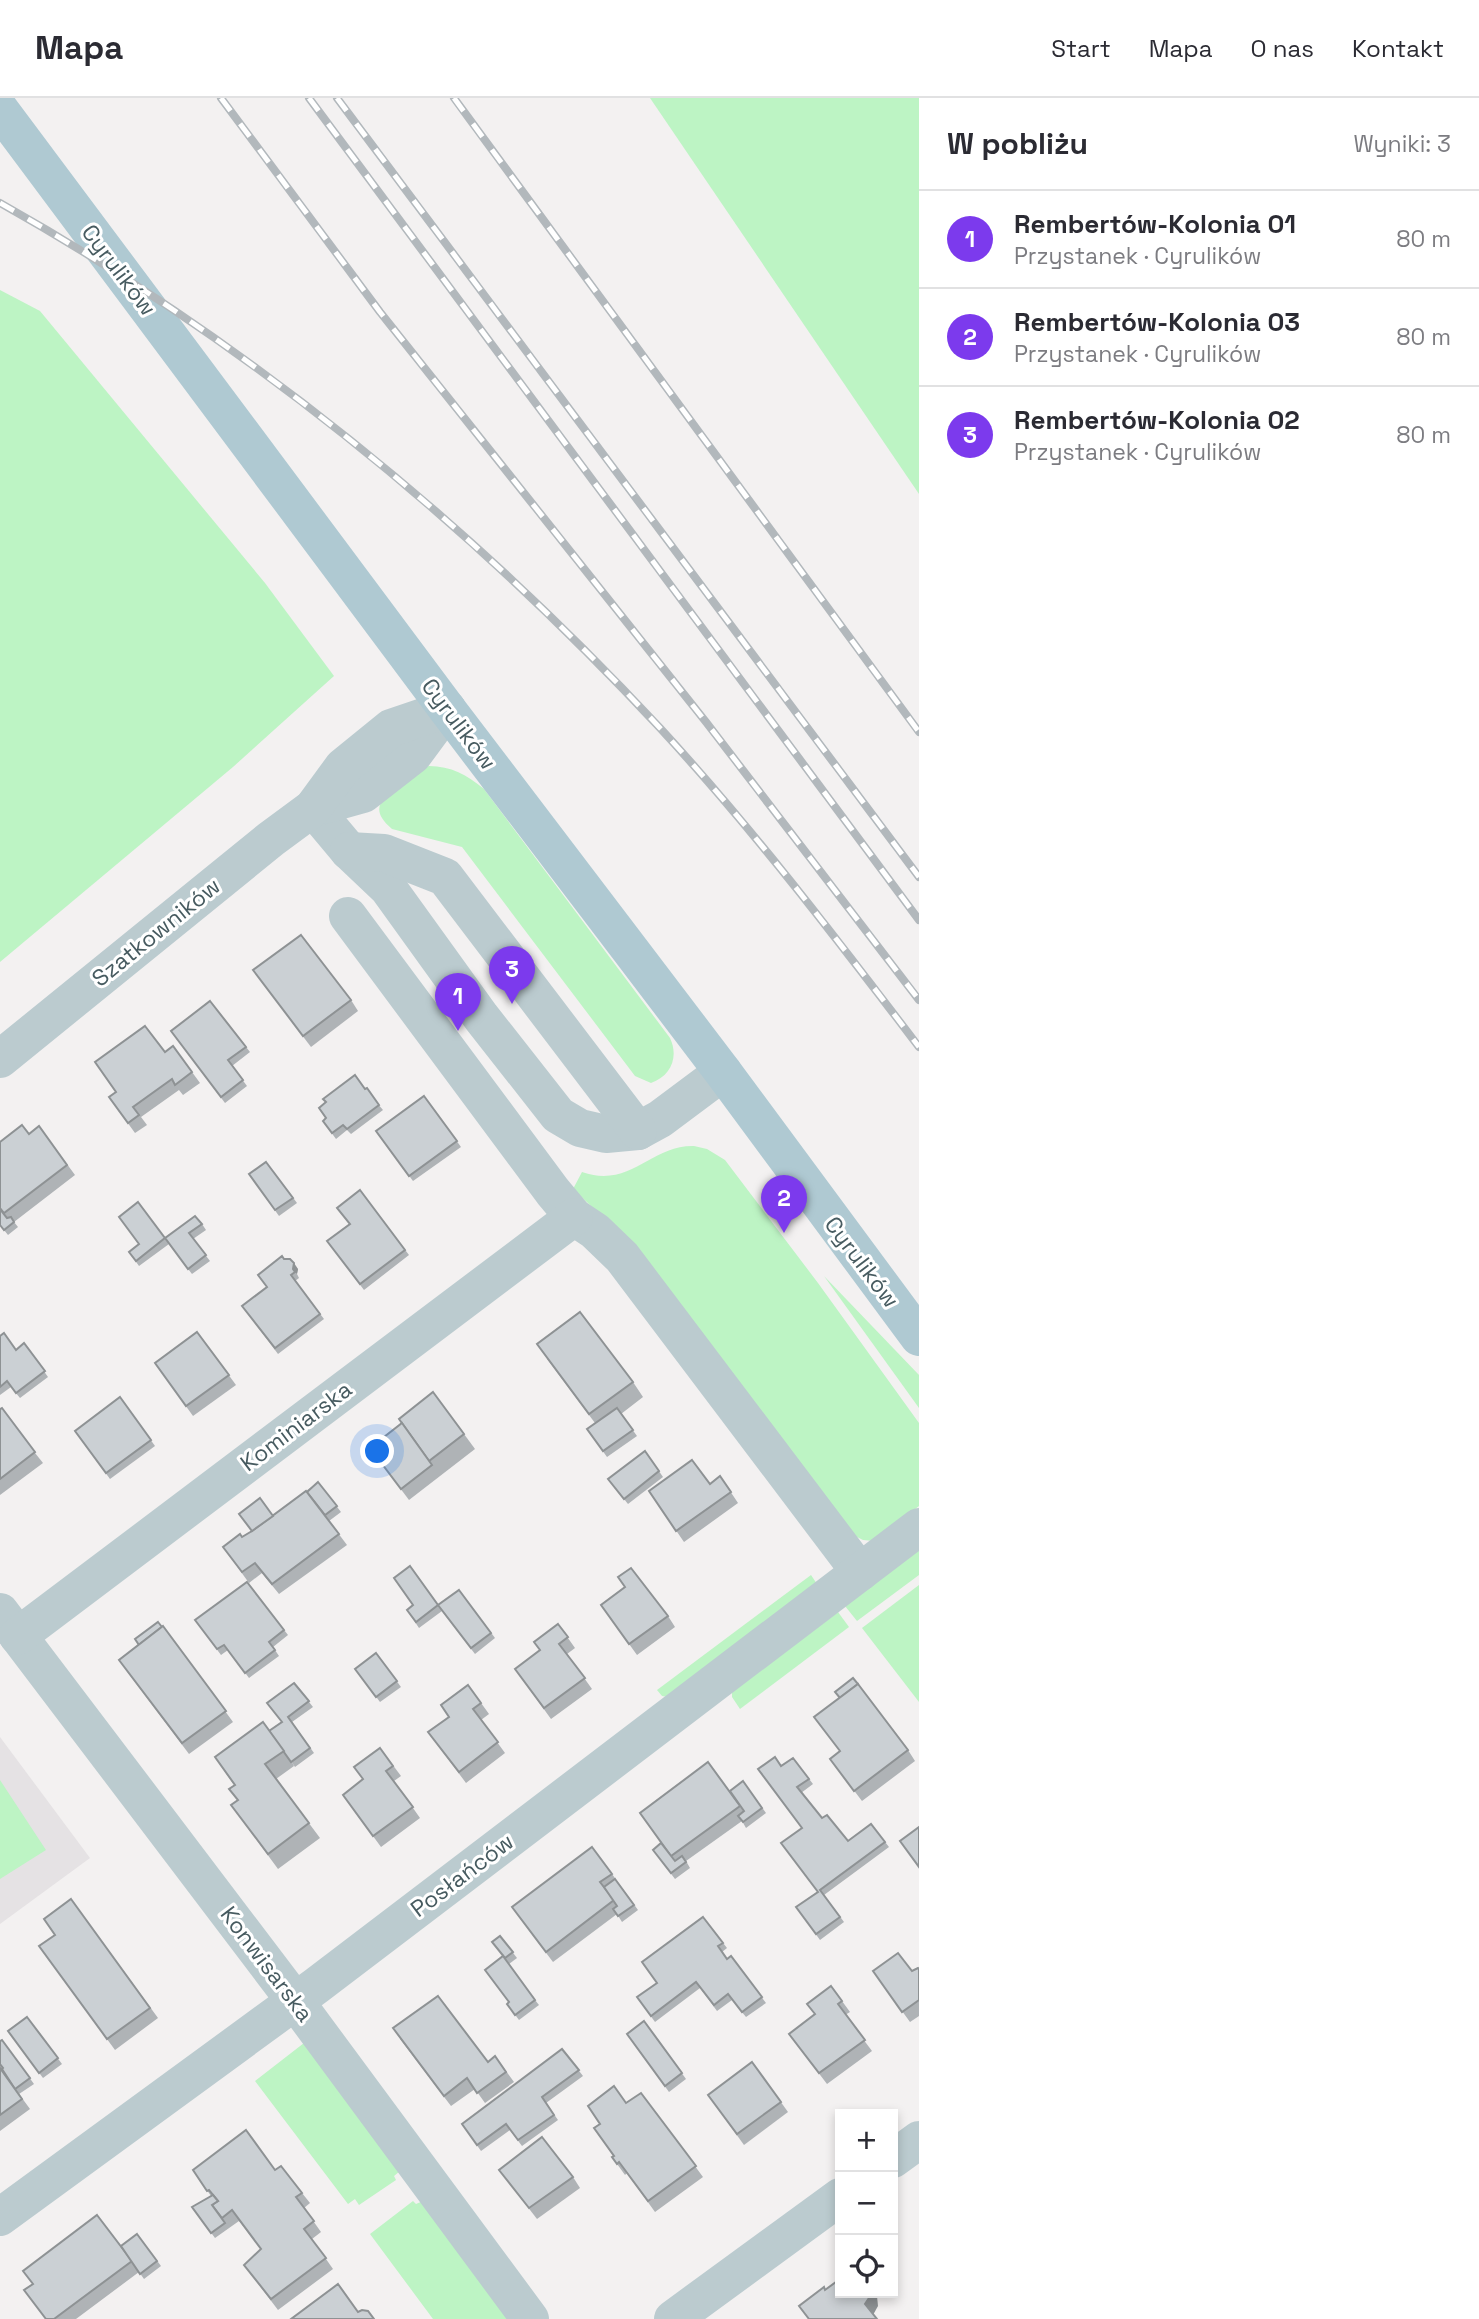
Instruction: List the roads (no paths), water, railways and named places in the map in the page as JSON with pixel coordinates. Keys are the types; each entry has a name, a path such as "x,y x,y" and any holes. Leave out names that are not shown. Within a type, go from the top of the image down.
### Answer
{"main road":[{"name":"Cyrulików","path":"0,110 919,1337"}],"street":[{"name":"Szatkowników","path":"0,1059 313,808 343,767 391,728 447,709"},
{"path":"313,808 349,851 388,888 551,1108 580,1128 606,1135 638,1130 660,1119 723,1072"},
{"path":"349,851 384,853 445,877 638,1130"},
{"path":"348,916 574,1217 595,1231 622,1257 860,1572"},
{"name":"Kominiarska","path":"9,1624 574,1217"},
{"name":"Posłańców","path":"0,2217 295,2001 919,1527"},
{"name":"Konwisarska","path":"9,1624 295,2001 530,2319"},
{"path":"898,2155 919,2140"},
{"path":"673,2319 835,2201"}],"railway":[{"path":"221,98 380,312 706,722 919,1000"},
{"path":"309,98 919,920"},
{"path":"337,98 919,877"},
{"path":"454,98 919,732"},
{"path":"0,203 180,314 266,375 432,508 510,578 587,652 694,766 793,884 919,1047"}],"place":[{"name":"Rembertów-Kolonia 02","path":"512,1004"},
{"name":"Rembertów-Kolonia 01","path":"458,1031"},
{"name":"Rembertów-Kolonia 03","path":"784,1233"}]}
